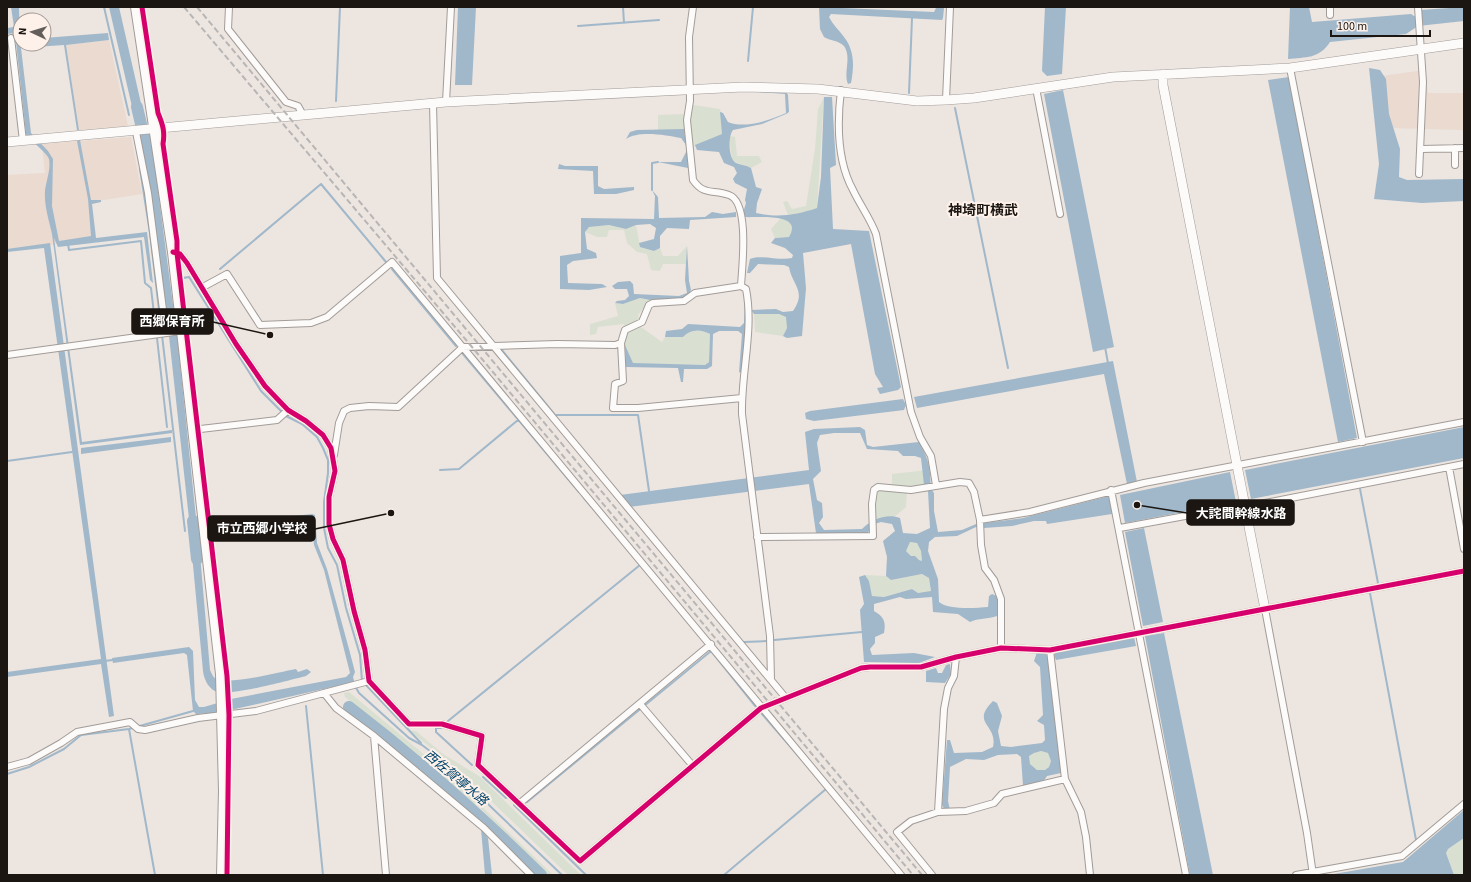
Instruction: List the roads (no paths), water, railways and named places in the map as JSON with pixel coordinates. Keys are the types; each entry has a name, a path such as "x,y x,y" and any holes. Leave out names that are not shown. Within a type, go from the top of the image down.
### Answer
{"main road":[{"path":"136,9 151,130 173,252 192,430 221,674 223,716 222,875"}],"street":[{"path":"229,7 228,30 286,102 298,106 303,115"},
{"path":"446,102 451,7"},
{"path":"693,7 689,37 690,90 687,120 693,180 698,188 709,192 729,195 736,199 740,206 744,250 741,286"},
{"path":"946,100 950,7"},
{"path":"1330,7 1330,14"},
{"path":"1418,10 1422,49 1423,97 1422,148 1419,174"},
{"path":"11,38 26,141"},
{"path":"7,142 136,132 446,102 743,87 841,90 917,101 946,100 974,98 1113,77 1290,68 1464,43"},
{"path":"1290,68 1363,442"},
{"path":"1163,74 1163,85 1203,296 1238,465 1313,873"},
{"path":"1036,88 1060,214"},
{"path":"841,90 839,110 841,158 852,189 876,234 910,406 920,438 930,456 936,485"},
{"path":"433,103 437,278 785,698"},
{"path":"136,132 148,194 166,333"},
{"path":"1422,148 1464,148"},
{"path":"1455,148 1455,165"},
{"path":"173,252 180,254 184,259 203,287 236,344 265,386 288,410 306,421 324,435 334,456"},
{"path":"203,287 227,274 260,325 311,323 328,317 392,262 711,644 761,708 901,875"},
{"path":"742,398 638,408 613,408 614,384 623,381 621,343 625,330 642,322 649,305 653,303 684,301 695,293 741,286 746,289 750,307 742,398 757,537 770,636 771,680"},
{"path":"7,355 181,331"},
{"path":"621,343 615,345 463,347 398,407 369,406 350,408 344,411 339,423 334,456 335,471 329,497 329,524 333,539 343,560 354,611 365,650 370,681 409,724 442,724 482,736 478,765 580,861 761,708 861,668 921,667 956,657 1001,648 1050,650 1464,571"},
{"path":"192,430 277,420 288,410"},
{"path":"980,520 1030,512 1111,490 1464,422"},
{"path":"1120,528 1239,506 1245,507 1464,464"},
{"path":"1448,467 1464,549"},
{"path":"757,537 873,536 874,490 878,487 912,490 960,482 969,483 974,492 980,520 982,531 981,545 985,568 994,580 1001,599 1001,648"},
{"path":"1111,490 1120,528 1186,875"},
{"path":"520,803 711,644"},
{"path":"1050,650 1065,779 1081,812 1090,875"},
{"path":"944,812 944,709 948,688 954,676 956,657"},
{"path":"7,767 29,761 77,732 130,722 136,727 145,730 198,718 256,711 370,681"},
{"path":"324,693 336,708 374,736 484,828 531,875"},
{"path":"640,704 693,766"},
{"path":"374,736 386,875"},
{"path":"932,875 897,832 911,822 944,812 966,811 994,803 1002,794 1065,779"},
{"path":"1296,875 1402,856 1464,804"}],"water":[{"path":"11,7 19,7 19,12 12,12 12,14"},
{"path":"109,7 119,7 145,121 141,124 136,124"},
{"path":"458,7 476,7 472,85 455,85"},
{"path":"819,7 934,12 936,8 944,8 942,20 831,14 829,17 832,23 848,42 852,53 852,77 851,83 848,84 846,75 846,50 842,44 824,37 820,29"},
{"path":"1045,7 1066,7 1062,74 1047,76 1042,71"},
{"path":"1290,7 1309,7 1312,22 1411,14 1414,16 1420,15 1420,10 1464,7 1464,21 1418,26 1406,34 1330,42 1326,48 1317,54 1288,59"},
{"path":"12,27 12,33 7,34 7,28"},
{"path":"108,33 109,40 66,45 79,130 77,130 64,45 52,46 52,37"},
{"path":"17,52 21,52 31,133 48,151 53,159 52,206 59,241 91,236 88,199 77,141 80,140 91,200 101,200 101,202 92,204 96,238 147,232 153,283 150,280 144,237 58,247 54,238 82,442 172,430 172,433 80,445 52,234 45,202 49,159 26,134"},
{"path":"1369,68 1380,70 1386,79 1389,114 1400,149 1399,177 1407,180 1464,179 1464,201 1422,203 1374,199 1379,164"},
{"path":"1289,77 1357,438 1338,442 1268,80"},
{"path":"1063,90 1114,347 1093,352 1044,94"},
{"path":"759,92 786,92 788,95 789,112 762,124 733,130 730,137 730,152 733,161 751,168 756,187 762,189 757,203 756,213 764,215 795,214 817,208 821,177 824,97 832,97 836,165 830,168 833,229 869,231 901,387 898,390 880,394 877,388 883,387 875,374 851,244 803,253 806,288 802,336 787,338 783,336 787,328 786,317 779,314 754,314 752,311 776,309 783,312 793,311 797,304 799,293 789,267 784,265 758,264 750,273 747,273 750,259 759,257 782,259 792,258 793,255 785,248 771,243 775,238 789,237 792,229 790,223 777,218 744,217 743,213 746,203 745,200 747,189 735,183 733,179 737,173 734,167 724,163 719,152 697,150 695,145 722,134 720,112 723,113 728,122 742,125 765,121 786,113 785,94"},
{"path":"684,129 686,145 681,138 661,135 645,134 631,136 626,139 630,132 637,130"},
{"path":"144,138 150,141 155,167 176,328 168,329 140,139"},
{"path":"687,150 688,168 658,162 681,162"},
{"path":"559,164 565,166 598,166 598,186 604,189 634,187 634,190 616,194 594,194 593,171 558,169"},
{"path":"652,190 658,197 659,218 705,217 712,212 723,214 736,212 736,217 690,220 689,229 667,228 660,236 660,248 654,251 640,247 639,243 654,239 656,228 650,224 636,225 626,229 609,225 589,227 585,232 587,249 596,253 597,258 573,261 567,265 568,283 602,284 607,287 589,290 560,289 560,256 581,253 581,218 654,219 655,196"},
{"path":"50,243 114,716 109,717 101,664 7,677 7,672 101,659 44,248 7,252 7,249"},
{"path":"687,246 691,290 688,296 681,299 650,300 640,298 623,304 615,303 617,301 625,300 629,296 627,289 615,289 612,286 618,282 630,281 633,284 634,294 679,296 687,293 685,280"},
{"path":"745,297 747,312 742,373 739,372 742,334 738,331 719,331 713,334 712,366 707,369 684,369 683,382 681,382 678,368 626,367 625,345 633,363 705,365 709,362 710,334 703,331 692,331 683,337 665,337 666,331 682,329 688,324 740,327 744,323"},
{"path":"177,335 198,537 191,537 169,336"},
{"path":"1113,361 1137,482 1127,484 1104,374 917,408 914,397"},
{"path":"903,399 906,405 904,410 814,421 806,419 805,413 810,411"},
{"path":"860,427 865,430 867,445 873,447 919,442 929,465 931,489 934,493 934,511 938,532 962,530 976,524 1023,518 1109,496 1112,514 1047,524 1046,521 1034,521 1012,526 984,528 976,527 957,536 935,537 929,542 928,551 938,579 939,602 943,605 955,607 988,607 989,596 992,594 997,596 997,616 970,622 958,614 933,612 932,597 906,599 900,597 874,604 874,611 884,620 885,629 884,633 875,637 875,643 870,649 872,655 914,653 935,657 919,663 864,662 860,610 864,604 859,577 865,575 869,581 872,596 884,597 912,589 918,593 931,591 929,578 922,574 891,580 886,576 887,557 883,541 895,531 892,524 881,522 871,525 870,530 867,533 816,533 809,484 629,507 620,495 809,470 805,432 814,429","holes":["834,433 860,433 867,449 898,451 903,456 915,456 921,458 924,485 927,486 928,491 930,528 917,534 903,533 900,518 890,516 870,522 862,529 824,530 819,523 823,517 822,503 817,500 813,479 821,471 817,443 820,435","910,542 917,543 921,551 922,561 915,556 911,556 906,551"]},
{"path":"1464,427 1464,458 1251,499 1245,470"},
{"path":"171,437 171,442 81,454 81,448"},
{"path":"1230,472 1236,502 1125,523 1120,495"},
{"path":"312,514 315,515 317,543 327,569 355,672 353,677 355,684 350,683 217,713 196,714 193,711 187,655 184,653 113,663 112,658 189,647 193,651 195,700 199,707 204,707 231,699 346,677 350,673 324,570 314,545 311,521 227,533 213,537 211,522 226,523"},
{"path":"1144,528 1163,622 1143,626 1125,532"},
{"path":"199,543 210,670 214,677 217,679 233,680 296,669 298,672 307,669 311,672 306,676 235,692 218,692 210,687 204,678 203,671 191,544"},
{"path":"1164,633 1213,875 1190,875 1145,636"},
{"path":"1134,637 1136,646 1056,660 1054,655 1056,652"},
{"path":"1037,652 1045,653 1048,657 1061,773 1047,776 1043,782 1023,786 1021,757 1017,754 998,755 984,760 966,759 950,767 948,801 950,810 945,810 942,805 947,740 950,740 954,753 982,752 993,747 992,733 984,720 984,715 993,701 997,703 1002,716 998,731 1001,746 1011,747 1042,743 1045,740 1044,725 1037,721 1043,715 1040,667 1034,661","holes":["1041,751 1048,753 1051,761 1049,767 1045,770 1037,770 1030,764 1029,756"]},
{"path":"950,664 951,674 945,683 926,682 926,671 936,668 938,673 942,673 946,665"},
{"path":"1464,810 1464,838 1448,849 1446,853 1454,875 1328,875 1403,862"},
{"path":"481,829 488,838 492,875 485,875"}],"waterway":[{"path":"104,7 129,115"},
{"path":"336,101 340,7"},
{"path":"623,7 624,23"},
{"path":"748,61 753,7"},
{"path":"909,93 912,18"},
{"path":"578,26 659,20"},
{"path":"137,107 148,154"},
{"path":"955,108 1008,368"},
{"path":"652,190 652,163 658,162"},
{"path":"140,169 150,233 185,531"},
{"path":"220,269 321,184 386,262"},
{"path":"68,244 69,250 141,241 145,283 151,288 156,331"},
{"path":"392,269 456,346"},
{"path":"183,278 189,277 261,391 286,416 302,424 317,437 323,448 328,460 328,473 324,502 324,528 328,548 337,565 346,608 360,655 362,681"},
{"path":"157,338 167,427"},
{"path":"1105,347 1108,363"},
{"path":"501,349 555,415 638,415 649,491"},
{"path":"463,354 579,492"},
{"path":"440,470 459,469 518,420"},
{"path":"7,461 72,452"},
{"path":"1360,489 1378,583"},
{"path":"584,498 618,538"},
{"path":"193,521 197,559"},
{"path":"448,721 640,565"},
{"path":"1370,593 1416,840"},
{"path":"774,640 862,632"},
{"path":"744,642 767,641"},
{"path":"527,802 711,651 755,706"},
{"path":"104,661 113,660"},
{"path":"365,684 421,743"},
{"path":"355,686 359,693 409,738 422,745 443,761 562,875"},
{"path":"306,706 323,875"},
{"name":"西佐賀導水路","path":"349,707 448,788 541,875"},
{"path":"7,774 29,767 64,749 81,735 129,729 193,711"},
{"path":"762,714 802,760"},
{"path":"441,728 436,728 436,732 472,765"},
{"path":"129,729 155,875"},
{"path":"483,777 506,798"},
{"path":"724,875 826,789"},
{"path":"514,805 586,875"}],"railway":[{"path":"184,7 472,347 913,875"},
{"path":"197,7 922,875"}],"place":[{"name":"西郷保育所","path":"270,335"},
{"name":"大詫間幹線水路","path":"1137,505"},
{"name":"市立西郷小学校","path":"391,513"}],"district":[{"name":"神埼町横武","path":"983,211"}]}
